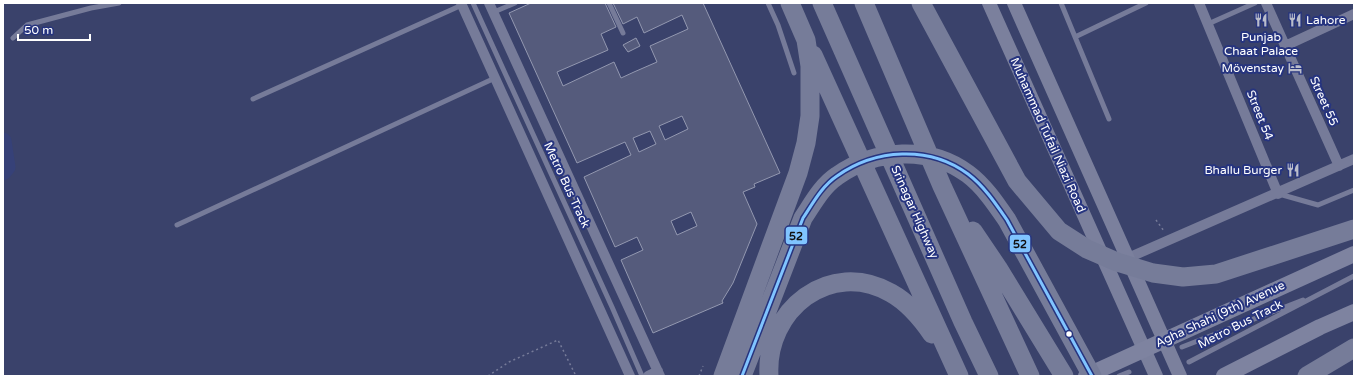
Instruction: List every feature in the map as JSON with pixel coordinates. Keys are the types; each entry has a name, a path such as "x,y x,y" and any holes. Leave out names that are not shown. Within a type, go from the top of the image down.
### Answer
{"highway":[{"path":"790,3 957,371"},
{"name":"Srinagar Highway","path":"822,3 963,322 989,376"},
{"path":"864,3 942,186 1030,376"},
{"path":"921,3 1017,181 1059,231 1087,249 1111,260 1153,273 1183,277 1216,274 1354,229"},
{"path":"723,376 798,173 806,143 810,116 810,91 806,40"},
{"path":"742,376 803,218 818,194 836,176 862,162 889,154 916,154 945,161 968,174 991,198 1007,220 1092,376"},
{"path":"942,186 998,268 1064,376"},
{"path":"769,376 768,364 775,337 786,314 805,297 824,286 845,281 868,284 891,293 911,307 957,371"},
{"path":"1307,376 1354,348"}],"main road":[{"name":"Muhammad Tufail Niazi Road","path":"989,3 1156,376"},
{"path":"1014,3 1180,376"},
{"name":"Agha Shahi (9th) Avenue","path":"1086,376 1300,277 1354,254"},
{"path":"1224,376 1320,327 1354,312"}],"street":[{"name":"Street 54","path":"1199,3 1278,194"},
{"name":"Street 55","path":"1266,3 1339,166"},
{"path":"462,4 630,376"},
{"path":"491,8 659,373 648,376"},
{"path":"1285,46 1354,14"},
{"path":"1108,267 1126,252 1168,241 1278,194 1354,159"}],"lane":[{"path":"13,38 27,25 90,8 119,3"},
{"name":"Metro Bus Track","path":"473,3 642,376"},
{"path":"491,8 514,3"},
{"path":"610,3 623,33"},
{"path":"768,3 778,25 794,73"},
{"path":"1061,3 1109,119"},
{"path":"1075,37 1146,3"},
{"path":"1208,24 1255,3"},
{"path":"253,99 462,4"},
{"path":"177,225 495,78"},
{"path":"1278,194 1318,204 1354,190"},
{"name":"Metro Bus Track","path":"1188,362 1354,276"},
{"name":"Metro Bus Track","path":"1182,346 1322,293"},
{"path":"1119,376 1129,372"}],"path":[{"path":"1156,220 1164,229 1168,241"},
{"path":"488,376 509,362 558,340 576,376"},
{"path":"699,376 703,366"}],"building":[{"path":"531,3 605,3 616,27 601,34 608,50 557,72 563,86 614,62 621,78 657,62 650,46 688,29 682,15 644,33 637,17 623,24 613,3 703,3 780,173 754,184 755,187 743,192 757,224 733,283 722,301 723,303 653,333 621,260 643,250 637,237 615,247 584,177 631,155 625,142 577,163 509,13","holes":["682,116 688,129 665,140 659,126","650,131 656,144 639,152 633,138","691,212 697,226 677,235 671,221"]},
{"path":"636,38 640,46 628,52 623,45"}],"waterway":[{"path":"3,141 7,167 3,172"}],"transit line":[{"name":"52","path":"742,376 803,218 818,195 832,180 852,167 868,160 902,154 936,158 953,165 968,174 984,190 1007,220 1092,376"}],"place":[{"name":"Punjab Chaat Palace","path":"1261,20"},
{"name":"Lahore","path":"1295,20"},
{"name":"Mövenstay","path":"1295,68"},
{"name":"Bhallu Burger","path":"1293,170"}]}
